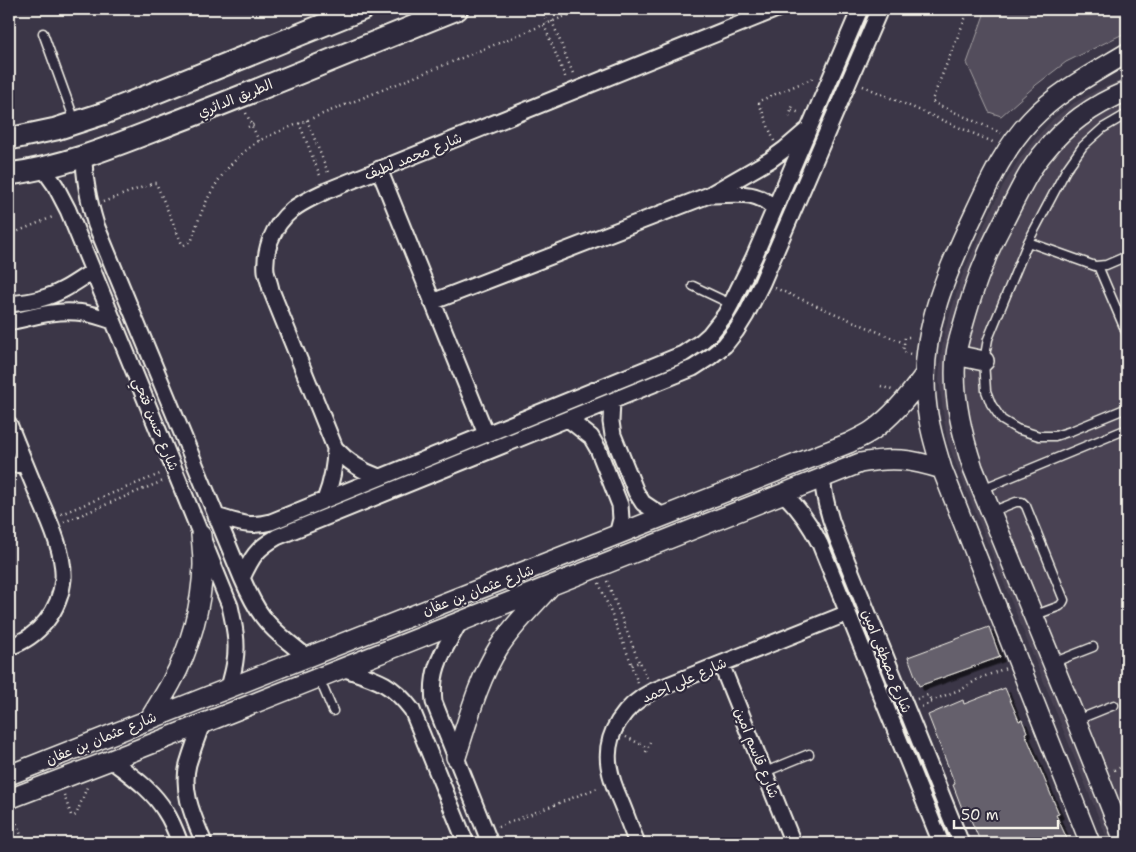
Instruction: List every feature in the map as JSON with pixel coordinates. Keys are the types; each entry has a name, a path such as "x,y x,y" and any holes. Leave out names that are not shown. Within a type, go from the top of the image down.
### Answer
{"main road":[{"path":"9,139 76,123 105,113 363,9"},
{"name":"الطريق الدائري","path":"9,174 43,168 84,156 239,97 458,9"}],"street":[{"name":"شارع محمد لطيف","path":"379,478 355,466 335,448 271,290 266,270 267,249 274,230 287,214 304,201 330,189 777,9"},
{"path":"242,578 252,556 276,536 693,368 725,345 736,330 762,283 880,9"},
{"path":"216,516 250,525 270,522 683,354 701,342 718,325 731,304 754,257 834,69 855,12"},
{"path":"1090,843 942,469 929,422 925,374 929,338 934,316 957,248 995,170 1011,144 1032,119 1052,101 1127,53"},
{"path":"1125,843 968,453 960,423 956,393 956,355 968,307 985,260 1031,170 1044,151 1078,119 1097,106 1127,91"},
{"path":"432,302 709,195 779,154 809,128"},
{"name":"شارع حسن فتحي","path":"84,156 84,173 90,208 96,225 242,578 263,617 274,630 307,657"},
{"name":"شارع حسن فتحي","path":"43,168 55,185 68,210 230,606 236,642 235,661 229,688"},
{"path":"379,170 486,434"},
{"path":"709,195 754,195 768,202 774,208"},
{"path":"957,248 985,260"},
{"path":"9,304 39,300 50,296 71,286 93,271"},
{"path":"9,322 74,311 113,321"},
{"path":"701,342 710,357"},
{"path":"956,355 984,361"},
{"name":"شارع عثمان بن عفان","path":"9,775 849,443 871,431 892,415 925,374"},
{"path":"612,401 611,422 613,435 636,492 643,503 664,517"},
{"path":"568,419 591,437 598,449 620,505 621,519 617,535"},
{"path":"9,424 50,524 61,558 63,578 60,598 50,616 37,632 18,644 9,647"},
{"name":"شارع محمد لطيف","path":"325,500 333,475 335,448"},
{"name":"شارع عثمان بن عفان","path":"10,806 58,780 860,463 880,459 901,459 921,462 942,469"},
{"path":"9,465 25,464"},
{"name":"شارع مصطفى امين","path":"822,477 823,492 837,537 961,843"},
{"name":"شارع مصطفى امين","path":"783,493 795,505 813,530 820,544 941,843"},
{"path":"149,720 172,682 194,626 200,596 203,565 201,535"},
{"path":"456,757 482,680 495,655 511,631 553,584"},
{"name":"شارع على احمد","path":"637,843 613,782 609,765 609,748 613,731 620,717 631,705 648,693 848,613"},
{"path":"460,621 438,663 434,676 434,702 488,838"},
{"path":"372,631 381,652"},
{"name":"شارع قاسم امين","path":"721,664 793,843"},
{"path":"342,668 380,681 403,698 412,710 466,843"},
{"path":"1046,732 1076,720"},
{"path":"202,724 188,765 187,788 191,810 204,843"},
{"path":"102,738 103,762 141,783 158,800 170,819 180,843"}],"lane":[{"path":"43,33 76,123"},
{"path":"1127,114 1103,128 1083,146 1066,170 1028,242 988,339 984,361 986,391 991,404 1002,420 1017,429 1039,436 1055,436 1127,408"},
{"path":"1028,242 1089,265 1106,265 1127,256"},
{"path":"1098,266 1127,334"},
{"path":"693,286 731,304"},
{"path":"982,489 1127,429"},
{"path":"991,512 1016,502 1022,502 1026,506 1064,600 1060,606 1034,616"},
{"path":"1052,663 1092,647"},
{"path":"319,677 333,711"},
{"path":"1076,720 1114,705"},
{"path":"765,772 809,754"}],"path":[{"path":"538,9 575,90"},
{"path":"90,208 154,182 184,245 192,240 203,210 222,174 259,141 583,9"},
{"path":"969,9 932,100 934,103 1011,144"},
{"path":"552,21 575,90"},
{"path":"779,154 759,101 834,69"},
{"path":"849,80 1011,144"},
{"path":"239,97 250,126 259,141"},
{"path":"789,117 793,105"},
{"path":"307,120 330,189"},
{"path":"250,126 256,123"},
{"path":"299,124 330,189"},
{"path":"9,235 68,210"},
{"path":"762,283 904,343"},
{"path":"50,524 175,472"},
{"path":"50,524 175,472"},
{"path":"597,567 639,662 648,693"},
{"path":"597,567 631,666 648,693"},
{"path":"632,665 639,662"},
{"path":"931,701 1018,663"},
{"path":"613,731 648,748"},
{"path":"646,752 650,742"},
{"path":"58,780 71,815 74,816 103,762"},
{"path":"488,838 613,782"},
{"path":"10,806 24,843"},
{"path":"68,843 84,843"}],"shaded area":[{"path":"986,9 1127,9 1127,32 1066,62 1001,116 989,112 967,63"},
{"path":"1127,78 1127,843 1109,843 955,462 947,439 939,380 945,331 961,279 1005,182 1035,139 1053,119 1074,103 1097,90"}],"building":[{"path":"989,627 1000,657 919,686 908,657"},
{"path":"1005,688 1019,721 1022,720 1027,732 1025,733 1059,814 1056,815 1069,843 981,843 966,809 963,811 953,785 955,784 928,715 963,700 964,704"}]}
